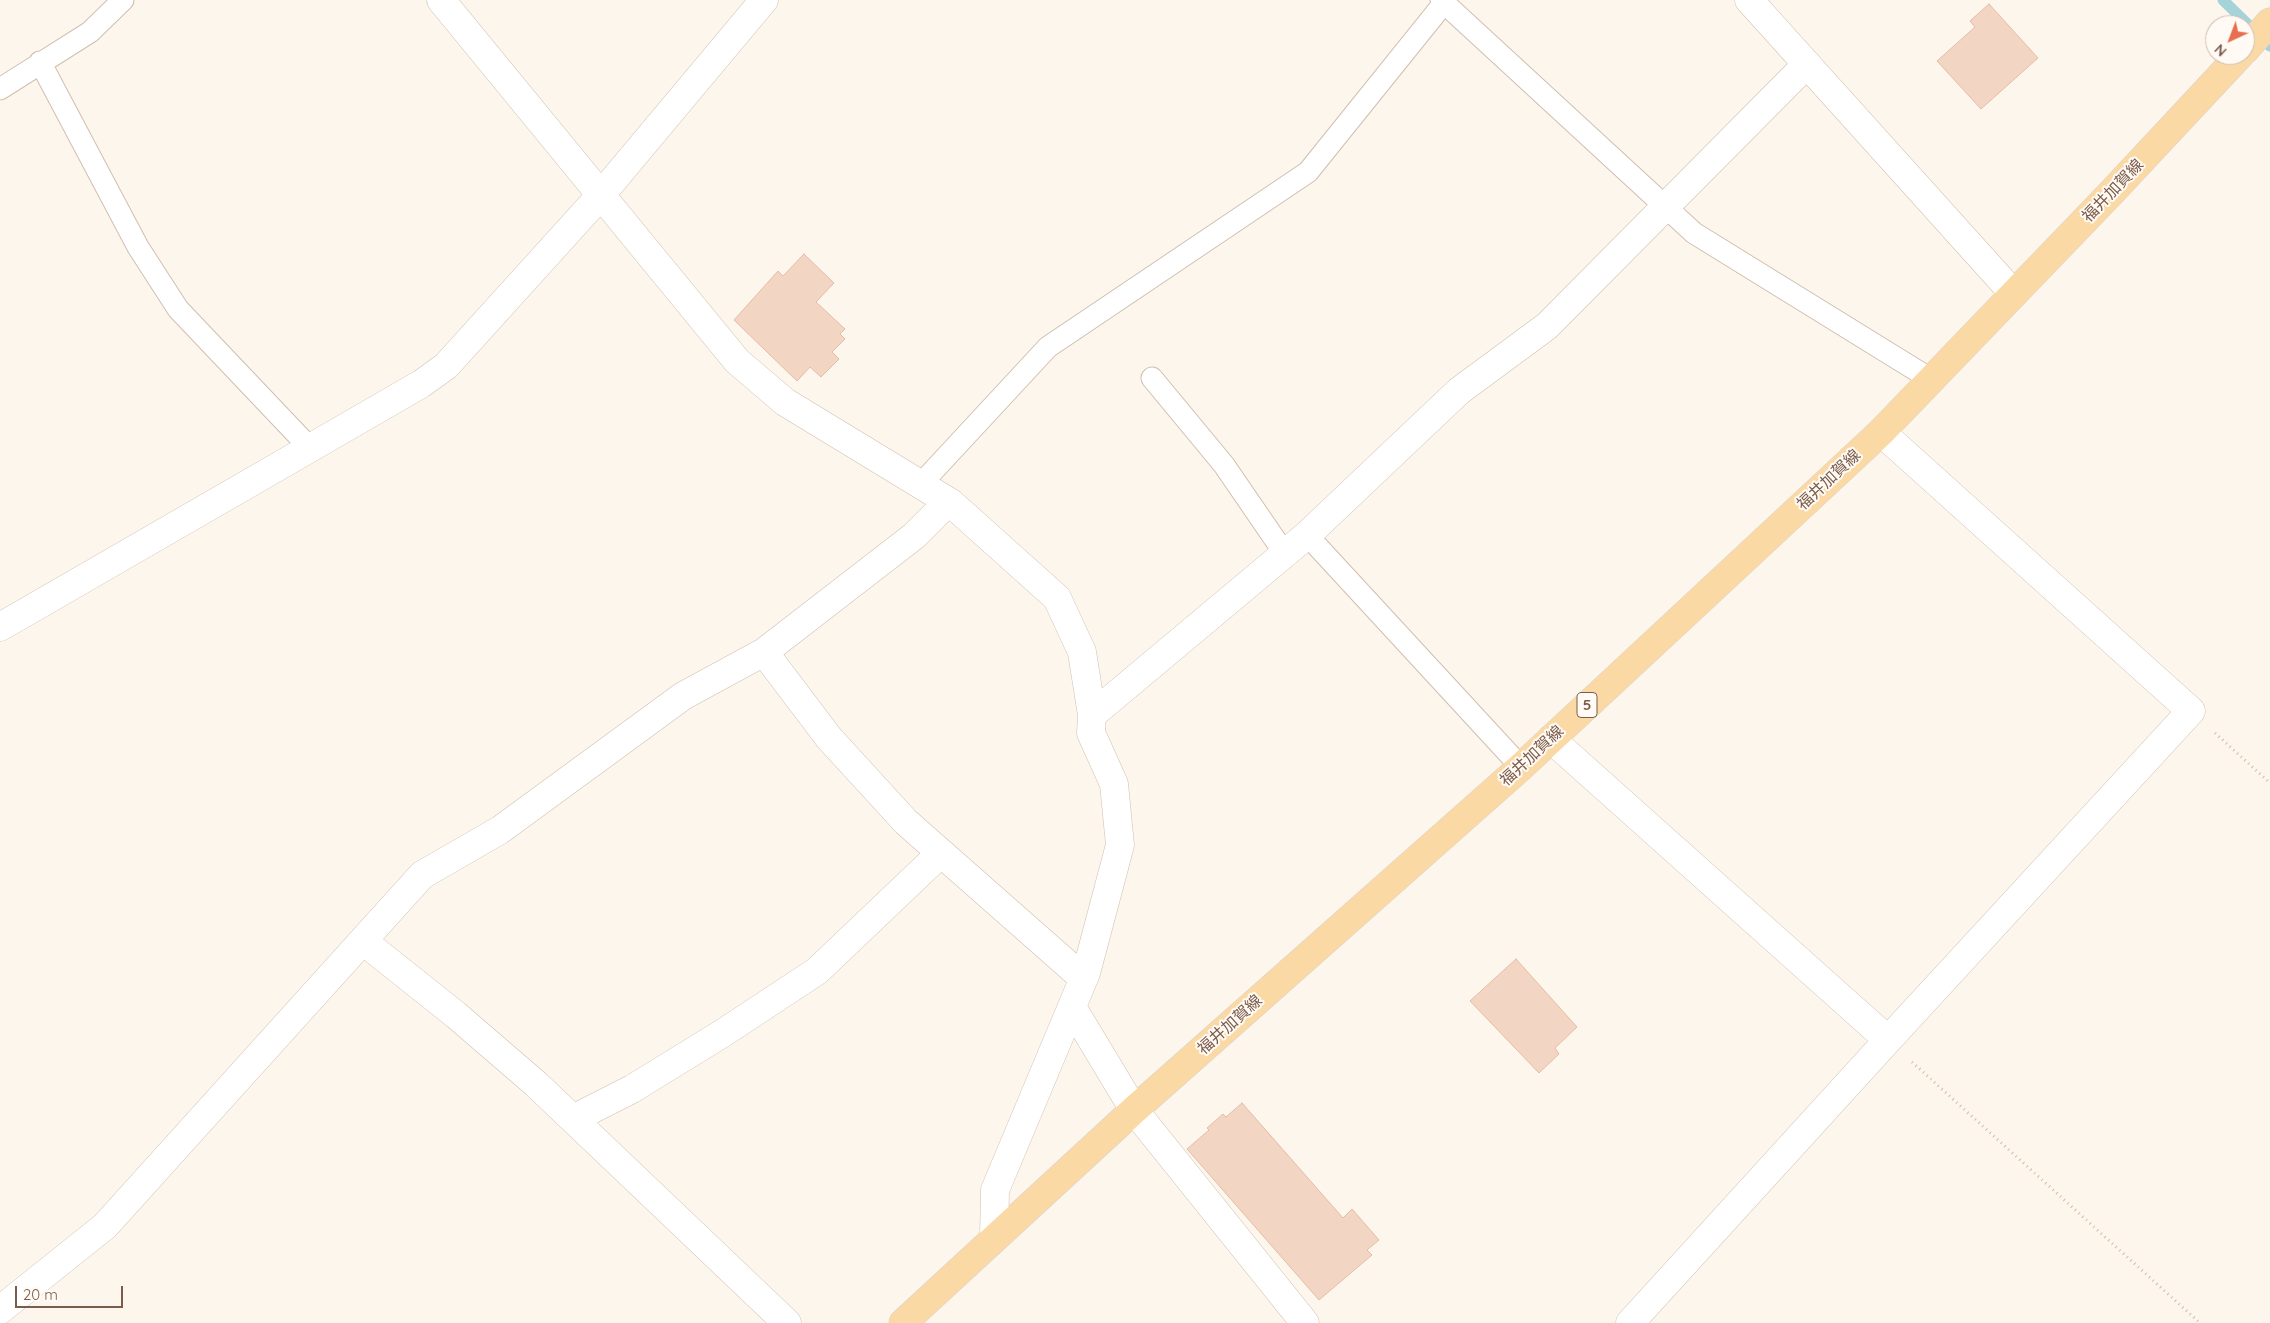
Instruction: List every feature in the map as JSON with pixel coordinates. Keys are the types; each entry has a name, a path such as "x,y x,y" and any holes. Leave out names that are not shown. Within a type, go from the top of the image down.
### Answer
{"main road":[{"path":"2255,39 2270,22"},
{"name":"福井加賀線","path":"903,1323 1134,1110 1521,768 1881,432 2201,99 2231,65"}],"street":[{"path":"441,0 737,361 785,402 948,502 1057,598 1082,652 1092,715 1091,733 1114,784 1120,845 1083,978 995,1190 994,1238"},
{"path":"0,627 421,384 446,366 600,196 764,0"},
{"path":"1749,0 2014,294"},
{"path":"1092,715 1286,554 1459,391 1547,326 1807,64"},
{"path":"1630,1323 2191,711 1881,432"},
{"path":"0,1310 105,1226 422,875 500,830 684,696 764,652 914,536 948,502"},
{"path":"764,652 829,738 906,822 1083,978"},
{"path":"1551,739 1888,1040"},
{"path":"573,1119 632,1089 723,1033 817,971 941,853"},
{"path":"363,941 536,1084 787,1323"},
{"path":"1072,1007 1134,1110 1305,1323"}],"lane":[{"path":"0,89 90,32 123,0"},
{"path":"920,485 1048,347 1308,172 1443,2 1694,233 1932,380"},
{"path":"40,62 138,248 178,309 310,448"},
{"path":"1152,378 1224,464 1286,554"},
{"path":"1307,535 1521,768"}],"path":[{"path":"2191,711 2270,783"},
{"path":"1888,1040 2200,1323"}],"building":[{"path":"1989,4 2038,58 1981,109 1937,61 1975,27 1970,21"},
{"path":"804,254 834,283 816,302 845,329 840,334 845,339 832,352 839,359 821,377 810,367 797,381 734,320 778,271 783,276"},
{"path":"1516,959 1577,1027 1555,1048 1559,1054 1539,1073 1470,1001"},
{"path":"1242,1103 1343,1218 1352,1209 1379,1240 1367,1250 1372,1255 1319,1300 1187,1149 1209,1130 1207,1128 1223,1114 1226,1117"}],"waterway":[{"path":"2223,0 2270,46"}]}
